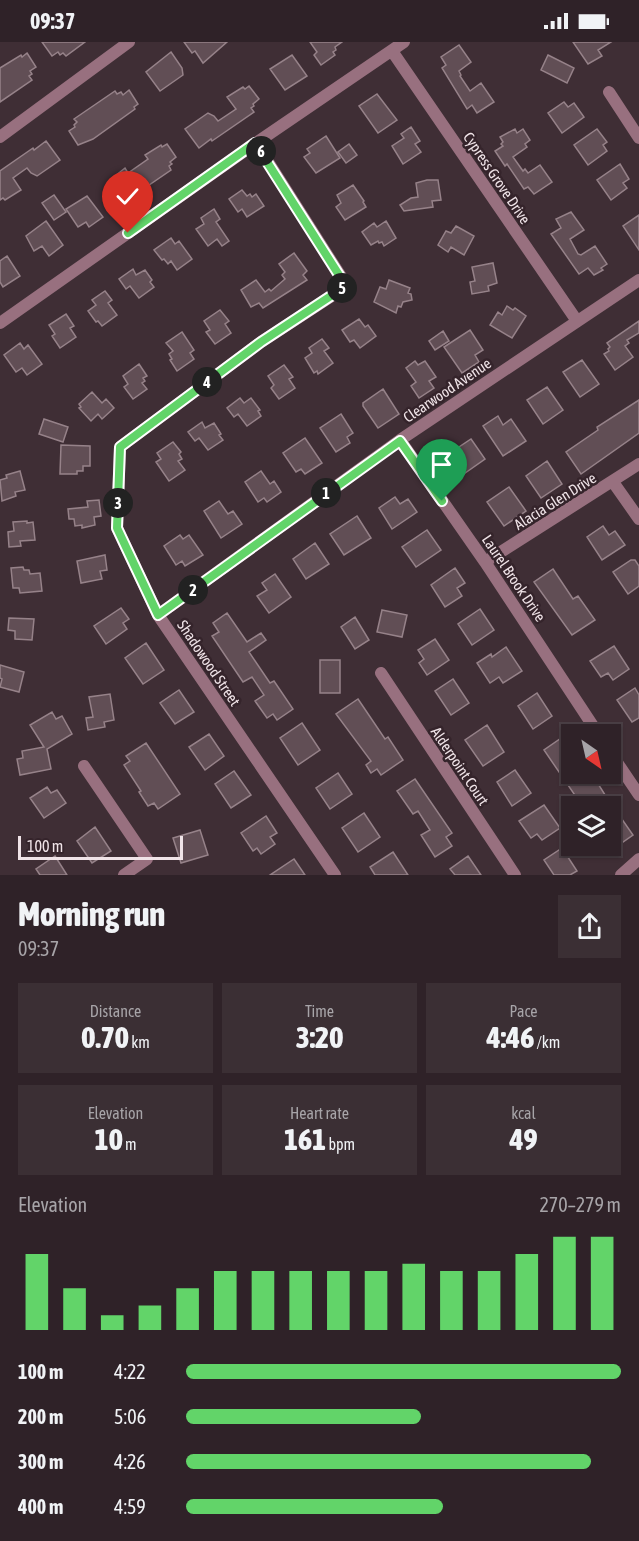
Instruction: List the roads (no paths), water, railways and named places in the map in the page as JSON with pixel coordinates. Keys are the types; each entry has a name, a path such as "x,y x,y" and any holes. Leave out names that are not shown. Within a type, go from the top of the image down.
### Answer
{"street":[{"path":"0,137 129,42"},
{"path":"0,323 255,143 404,42"},
{"name":"Cypress Grove Drive","path":"392,51 576,321"},
{"path":"609,92 639,138"},
{"name":"Shadowood Street","path":"255,143 346,286 261,342 120,447 117,528 158,615 334,875"},
{"name":"Clearwood Avenue","path":"158,615 400,441 639,280"},
{"name":"Laurel Brook Drive","path":"400,441 486,562 592,724"},
{"name":"Alacia Glen Drive","path":"486,562 639,464"},
{"path":"613,482 639,519"},
{"name":"Alderpoint Court","path":"381,673 515,875"},
{"path":"84,766 147,859 124,875"},
{"path":"621,768 639,795"},
{"path":"621,875 639,859"}]}
